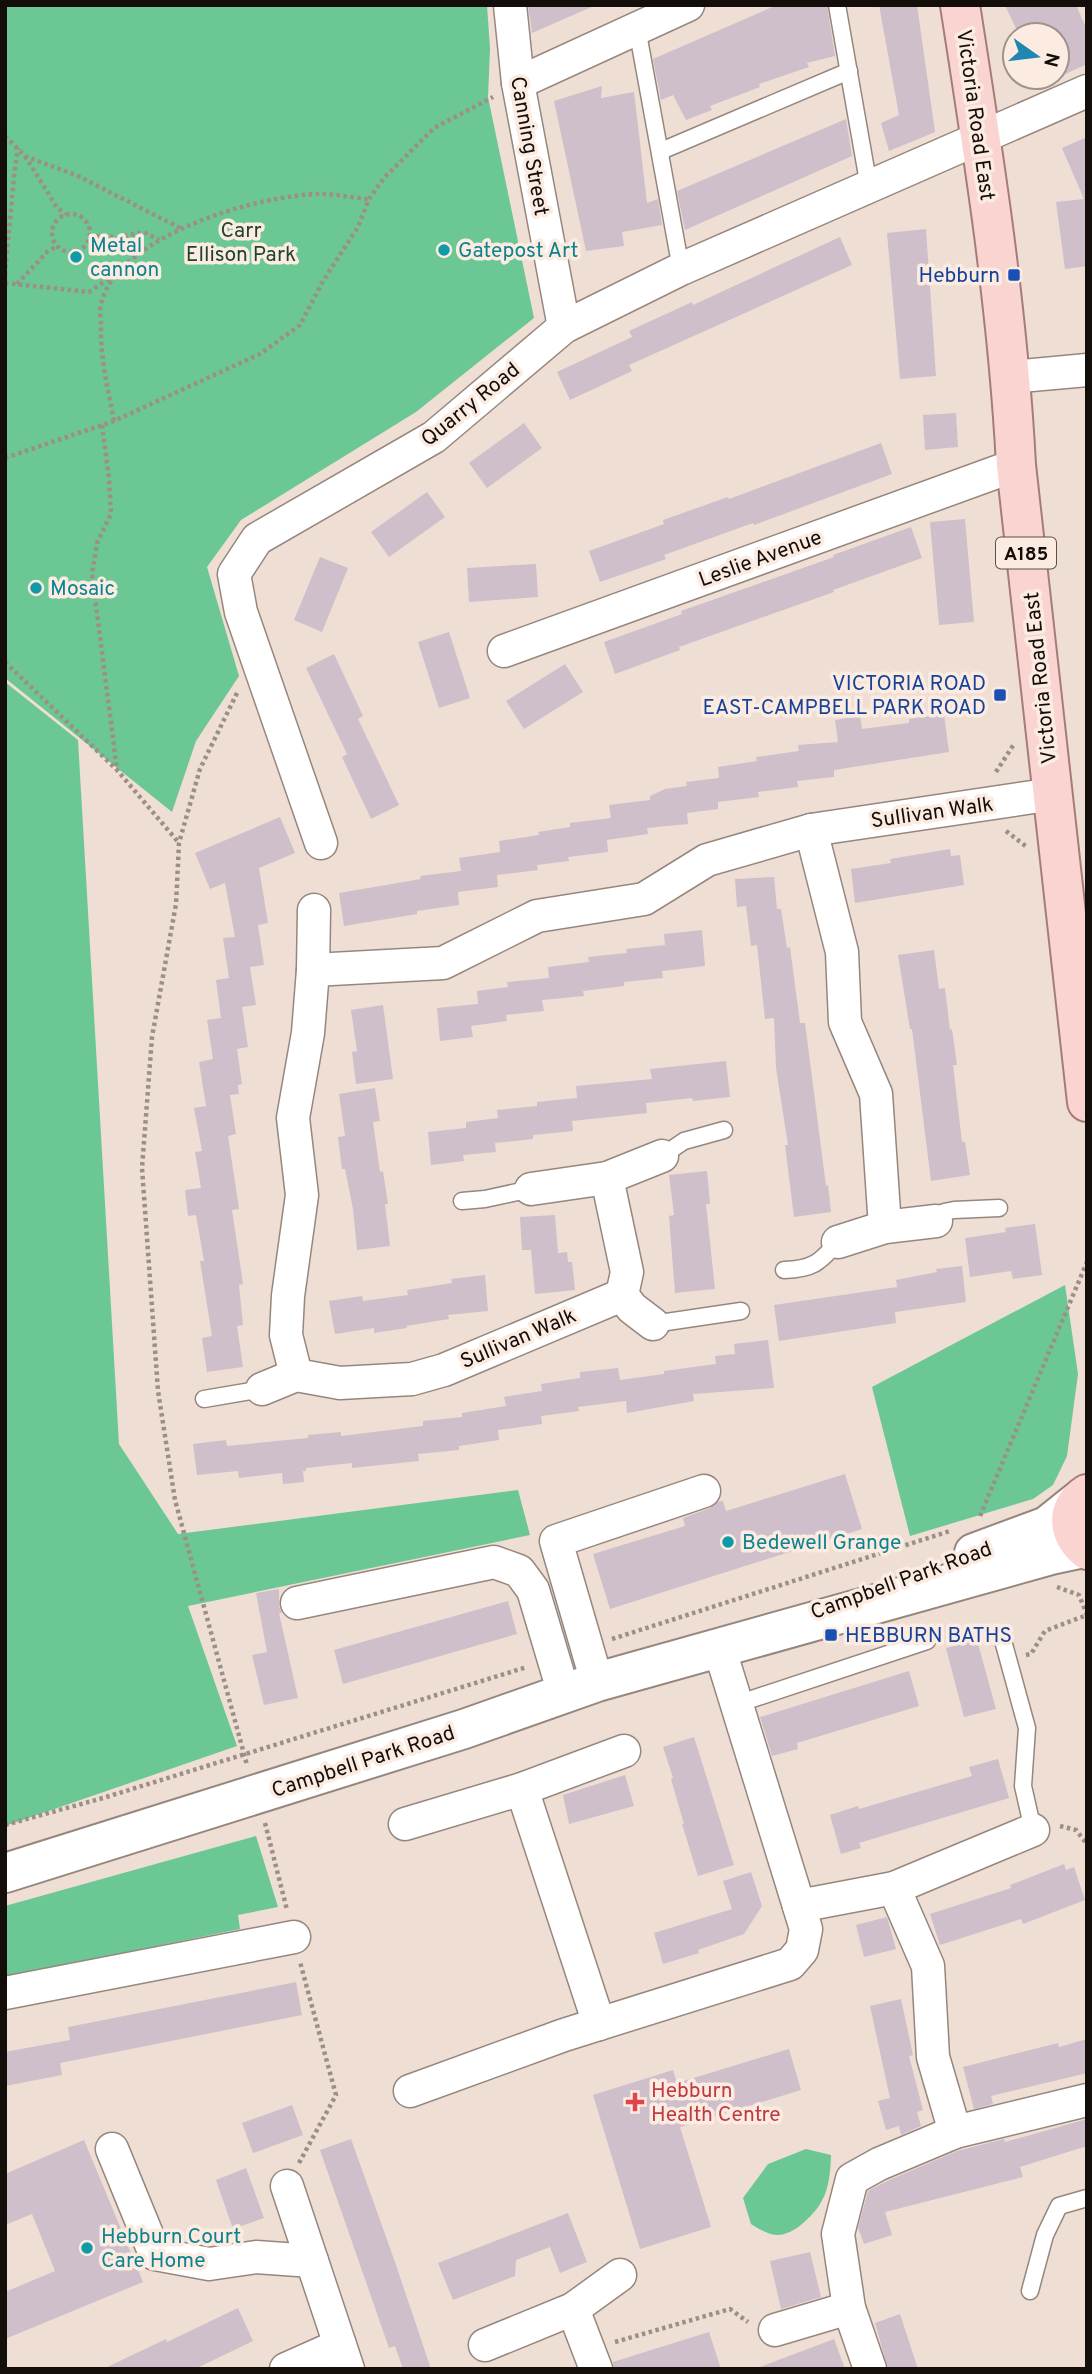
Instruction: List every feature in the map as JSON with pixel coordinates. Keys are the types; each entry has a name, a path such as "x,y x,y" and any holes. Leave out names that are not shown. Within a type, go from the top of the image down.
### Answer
{"main road":[{"name":"Victoria Road East","path":"960,5 981,137 1012,376 1016,465 1087,1102"},
{"path":"1084,1492 1071,1512 1071,1526 1074,1537 1085,1549"}],"street":[{"name":"Canning Street","path":"509,5 518,83 564,327"},
{"path":"518,83 688,5"},
{"name":"Quarry Road","path":"321,843 241,612 234,574 257,539 434,437 564,327 681,269 1087,91"},
{"path":"1012,376 1087,370"},
{"name":"Leslie Avenue","path":"504,652 1016,465"},
{"name":"Sullivan Walk","path":"313,970 443,963 537,916 644,899 707,860 811,830 1053,794"},
{"path":"811,830 842,952 845,1022 876,1094 885,1227"},
{"path":"262,1389 296,1375 286,1335 288,1296 302,1195 293,1118 308,1033 314,910"},
{"path":"531,1189 607,1178 662,1156"},
{"path":"607,1178 627,1272 622,1294 632,1308 653,1324"},
{"path":"838,1242 885,1227 936,1221"},
{"name":"Sullivan Walk","path":"296,1375 340,1383 412,1379 444,1370 622,1294"},
{"path":"575,1670 556,1541 704,1491"},
{"name":"Campbell Park Road","path":"719,1647 1047,1526 1084,1492"},
{"name":"Campbell Park Road","path":"5,1873 260,1809 464,1729 575,1670 719,1647 1051,1555 1085,1549"},
{"path":"297,1603 494,1562 519,1571 533,1590 575,1670"},
{"path":"410,2091 599,2024 790,1964 802,1950 806,1929 719,1647"},
{"path":"405,1824 522,1789 624,1751"},
{"path":"522,1789 599,2024"},
{"path":"799,1906 894,1888 1034,1830"},
{"path":"894,1888 928,1966 933,2057 955,2132"},
{"path":"5,1993 294,1937"},
{"path":"870,2369 849,2308 838,2234 852,2179 879,2164 955,2132 1087,2100"},
{"path":"112,2149 155,2254 209,2264 256,2257 312,2261"},
{"path":"286,2369 344,2357 287,2186"},
{"path":"485,2345 573,2309 620,2275"},
{"path":"775,2330 849,2308"},
{"path":"573,2309 593,2359"}],"lane":[{"path":"837,5 869,187"},
{"path":"637,28 681,269"},
{"path":"661,151 849,71"},
{"path":"662,1156 684,1141 724,1130"},
{"path":"462,1201 531,1189"},
{"path":"936,1221 944,1212 999,1208"},
{"path":"784,1270 805,1269 821,1260 838,1242"},
{"path":"653,1324 741,1311"},
{"path":"205,1399 262,1389"},
{"path":"1002,1637 1027,1728 1023,1786 1034,1830"},
{"path":"737,1704 927,1641"},
{"path":"1030,2291 1045,2235 1059,2206 1087,2198"}],"path":[{"path":"5,458 114,421 261,354 300,326 323,281 384,178 433,128 518,83"},
{"path":"5,136 25,156 56,206 65,215"},
{"path":"5,275 8,204 18,148"},
{"path":"25,156 78,176 182,229"},
{"path":"5,283 89,292 159,240 204,218 255,204 320,194 369,200"},
{"path":"65,215 78,215 87,223 89,236 84,247 73,252 67,252 57,246 51,235 54,223 65,215"},
{"path":"89,236 119,237 144,232 159,240"},
{"path":"17,285 47,252 57,246"},
{"path":"114,421 100,349 101,304 115,275"},
{"path":"102,425 111,514 97,543 92,575 117,770"},
{"path":"255,652 200,769 179,844 176,904 152,1037 142,1168 158,1391 175,1500 336,2095 287,2186"},
{"path":"5,662 117,770 179,844"},
{"path":"977,1523 1087,1262"},
{"path":"5,1825 244,1754 575,1670 951,1531"},
{"path":"1008,1660 1031,1654 1045,1631 1087,1615"},
{"path":"593,2359 730,2309 765,2334 775,2330"}],"green space":[{"name":"Carr Ellison Park","path":"5,5 487,5 490,49 488,97 534,318 416,412 241,520 207,567 239,676 196,741 172,812 5,678"},
{"path":"5,682 78,740 119,1444 178,1534 518,1490 530,1535 188,1606 237,1746 5,1826"},
{"path":"1065,1285 1078,1374 1067,1456 1053,1485 1033,1499 910,1536 872,1387"},
{"path":"256,1836 278,1907 238,1915 240,1929 5,1977 5,1906"},
{"path":"806,2149 831,2155 828,2185 817,2209 799,2226 784,2234 770,2234 751,2224 743,2198 768,2164"}],"building":[{"path":"528,5 596,5 532,33"},
{"path":"777,5 827,5 835,56 807,63 809,67 759,84 760,87 710,106 712,110 686,120 673,95 661,100 653,59"},
{"path":"879,5 917,5 935,132 889,151 881,123 899,115"},
{"path":"1005,5 1076,5 1087,30 1087,64 1071,71 1071,21 1012,21"},
{"path":"602,86 601,98 634,92 647,203 658,199 662,225 622,232 624,246 586,251 554,101"},
{"path":"846,119 852,156 685,230 677,191"},
{"path":"1087,137 1087,266 1065,269 1056,202 1084,199 1062,148"},
{"path":"926,229 936,376 900,379 887,233"},
{"path":"840,237 852,265 629,365 632,371 570,400 557,372 632,337 629,331 692,302 693,305"},
{"path":"956,413 958,447 925,450 923,415"},
{"path":"524,423 542,448 487,488 469,463"},
{"path":"881,443 892,474 664,555 666,559 600,582 589,551 664,524 663,520 728,497 729,499"},
{"path":"427,492 445,517 389,557 371,532"},
{"path":"965,519 974,622 939,625 930,522"},
{"path":"911,527 922,558 679,647 680,650 615,674 604,642"},
{"path":"320,557 348,568 322,632 294,620"},
{"path":"536,564 538,597 469,602 467,568"},
{"path":"449,632 470,698 439,708 418,642"},
{"path":"334,654 363,716 358,719 399,805 371,819 342,757 347,754 306,668"},
{"path":"565,664 583,692 524,729 506,701"},
{"path":"944,714 949,752 834,770 834,777 797,781 798,787 758,792 759,797 718,802 718,809 687,813 688,824 647,828 648,834 607,840 608,852 568,857 569,861 537,865 538,870 497,875 498,887 458,892 459,905 344,926 339,893 421,879 420,876 461,871 459,858 500,852 499,841 539,835 538,832 570,827 570,823 611,818 609,805 650,800 650,796 665,789 687,786 686,782 719,778 718,767 757,761 756,757 799,751 798,745 838,742 835,720 860,716 862,729 909,723 909,719"},
{"path":"280,817 295,853 259,868 268,923 258,925 264,965 250,967 256,1005 242,1007 248,1047 237,1049 242,1084 238,1085 239,1094 230,1095 236,1134 228,1136 239,1209 232,1210 243,1284 239,1285 243,1325 237,1326 243,1367 207,1372 202,1338 212,1336 200,1261 204,1261 196,1215 188,1216 185,1190 201,1188 195,1152 202,1151 194,1108 206,1106 199,1062 213,1059 207,1020 221,1018 216,980 229,978 223,938 235,937 225,883 210,889 195,853"},
{"path":"950,849 951,856 960,855 964,885 855,903 851,869"},
{"path":"774,877 777,909 781,909 787,948 790,947 800,1023 805,1023 831,1212 794,1217 785,1145 788,1145 776,1068 774,1018 765,1019 757,945 751,946 746,906 737,907 735,879"},
{"path":"702,930 705,966 662,971 663,978 624,982 624,986 583,991 584,996 542,1000 544,1011 506,1015 507,1021 471,1026 473,1037 440,1041 437,1008 478,1004 477,991 508,987 507,982 549,978 548,967 589,962 588,957 627,953 626,949 665,945 664,934"},
{"path":"934,950 939,989 945,988 950,1030 952,1029 957,1065 953,1065 962,1142 965,1142 970,1175 931,1181 912,1029 898,955"},
{"path":"383,1005 393,1079 356,1084 352,1052 357,1051 351,1010"},
{"path":"726,1061 730,1097 646,1103 647,1113 572,1121 573,1131 533,1135 533,1139 495,1143 496,1152 463,1155 464,1161 431,1165 428,1132 466,1128 466,1122 498,1118 497,1110 577,1098 576,1086 652,1079 650,1069"},
{"path":"375,1088 380,1121 373,1122 380,1172 383,1171 388,1204 385,1204 390,1246 357,1250 353,1209 345,1169 342,1169 338,1137 345,1136 339,1094"},
{"path":"707,1171 710,1204 706,1204 715,1289 675,1293 669,1216 674,1215 669,1175"},
{"path":"555,1215 558,1253 567,1252 568,1262 572,1262 575,1290 535,1294 531,1250 522,1250 520,1217"},
{"path":"1035,1224 1042,1275 1013,1279 1011,1271 970,1277 965,1238 1006,1232 1005,1228"},
{"path":"962,1266 966,1302 895,1312 896,1323 779,1341 774,1305 897,1287 896,1280 937,1272 936,1269"},
{"path":"485,1275 488,1311 448,1315 449,1319 374,1333 374,1328 335,1334 329,1301 362,1296 363,1301 408,1295 407,1290 452,1283 451,1279"},
{"path":"768,1340 774,1388 693,1394 694,1401 627,1413 626,1401 578,1407 579,1411 541,1416 542,1424 498,1430 499,1440 459,1446 459,1450 418,1454 419,1461 352,1468 352,1463 306,1468 306,1471 303,1471 304,1482 283,1484 282,1473 239,1478 238,1471 197,1475 193,1444 226,1440 227,1446 308,1438 308,1435 341,1432 341,1436 423,1426 423,1421 462,1417 462,1413 506,1406 504,1397 542,1391 541,1384 580,1378 580,1372 618,1368 620,1380 664,1374 664,1371 716,1364 715,1356 735,1354 734,1344"},
{"name":"Bedewell Grange","path":"845,1474 862,1529 610,1609 593,1554 685,1526 683,1518 710,1508 718,1502 723,1501 726,1511"},
{"path":"279,1589 279,1606 282,1613 279,1613 298,1698 264,1705 252,1655 267,1652 256,1593"},
{"path":"508,1601 517,1634 343,1684 334,1650"},
{"path":"977,1640 996,1709 964,1717 946,1648"},
{"path":"909,1671 919,1706 797,1743 798,1749 772,1756 760,1717"},
{"path":"694,1737 734,1865 698,1876 663,1747"},
{"path":"998,1759 1009,1798 859,1843 861,1848 841,1854 830,1815 972,1776 969,1767"},
{"path":"625,1775 634,1806 569,1824 563,1795"},
{"path":"1064,1864 1066,1870 1074,1867 1085,1900 1023,1924 1021,1919 940,1945 930,1914 1011,1888 1010,1885"},
{"path":"751,1872 762,1906 744,1934 698,1950 699,1953 663,1964 654,1933 732,1909 723,1881"},
{"path":"887,1917 896,1949 864,1957 856,1925"},
{"path":"296,1982 302,2015 60,2063 62,2075 5,2086 5,2052 70,2040 68,2027"},
{"path":"901,1999 913,2055 909,2056 923,2110 917,2112 921,2126 901,2135 899,2126 886,2130 878,2101 890,2098 870,2006"},
{"path":"1087,2039 1087,2073 991,2096 993,2104 974,2109 963,2067 1058,2043 1059,2047"},
{"path":"789,2049 801,2090 680,2127 711,2227 640,2249 593,2095 673,2070 677,2083"},
{"path":"292,2105 303,2135 253,2153 242,2123"},
{"path":"1087,2119 1087,2146 1020,2167 1023,2177 885,2212 892,2235 864,2244 858,2228 868,2191 957,2151 1004,2139 1005,2142"},
{"path":"351,2139 431,2369 403,2369 395,2346 389,2348 320,2150"},
{"name":"Hebburn Court Care Home","path":"84,2140 143,2282 5,2339 5,2292 55,2271 32,2214 5,2225 5,2174"},
{"path":"246,2168 264,2218 233,2229 216,2180"},
{"path":"568,2213 587,2262 560,2273 550,2247 516,2260 515,2276 453,2300 438,2263"},
{"path":"810,2252 821,2297 781,2309 770,2261"},
{"path":"238,2308 253,2341 195,2369 103,2369 166,2339 167,2342"},
{"path":"900,2314 918,2369 888,2369 875,2323"},
{"path":"709,2332 721,2369 614,2369 613,2362"},
{"path":"834,2339 845,2369 760,2367"}],"place":[{"name":"Gatepost Art","path":"444,250"},
{"name":"Metal cannon","path":"76,257"},
{"name":"Hebburn","path":"1014,275"},
{"name":"Mosaic","path":"36,588"},
{"name":"VICTORIA ROAD EAST-CAMPBELL PARK ROAD","path":"1000,695"},
{"name":"Bedewell Grange","path":"728,1542"},
{"name":"HEBBURN BATHS","path":"831,1635"},
{"name":"Hebburn Health Centre","path":"635,2102"},
{"name":"Hebburn Court Care Home","path":"87,2248"}]}
